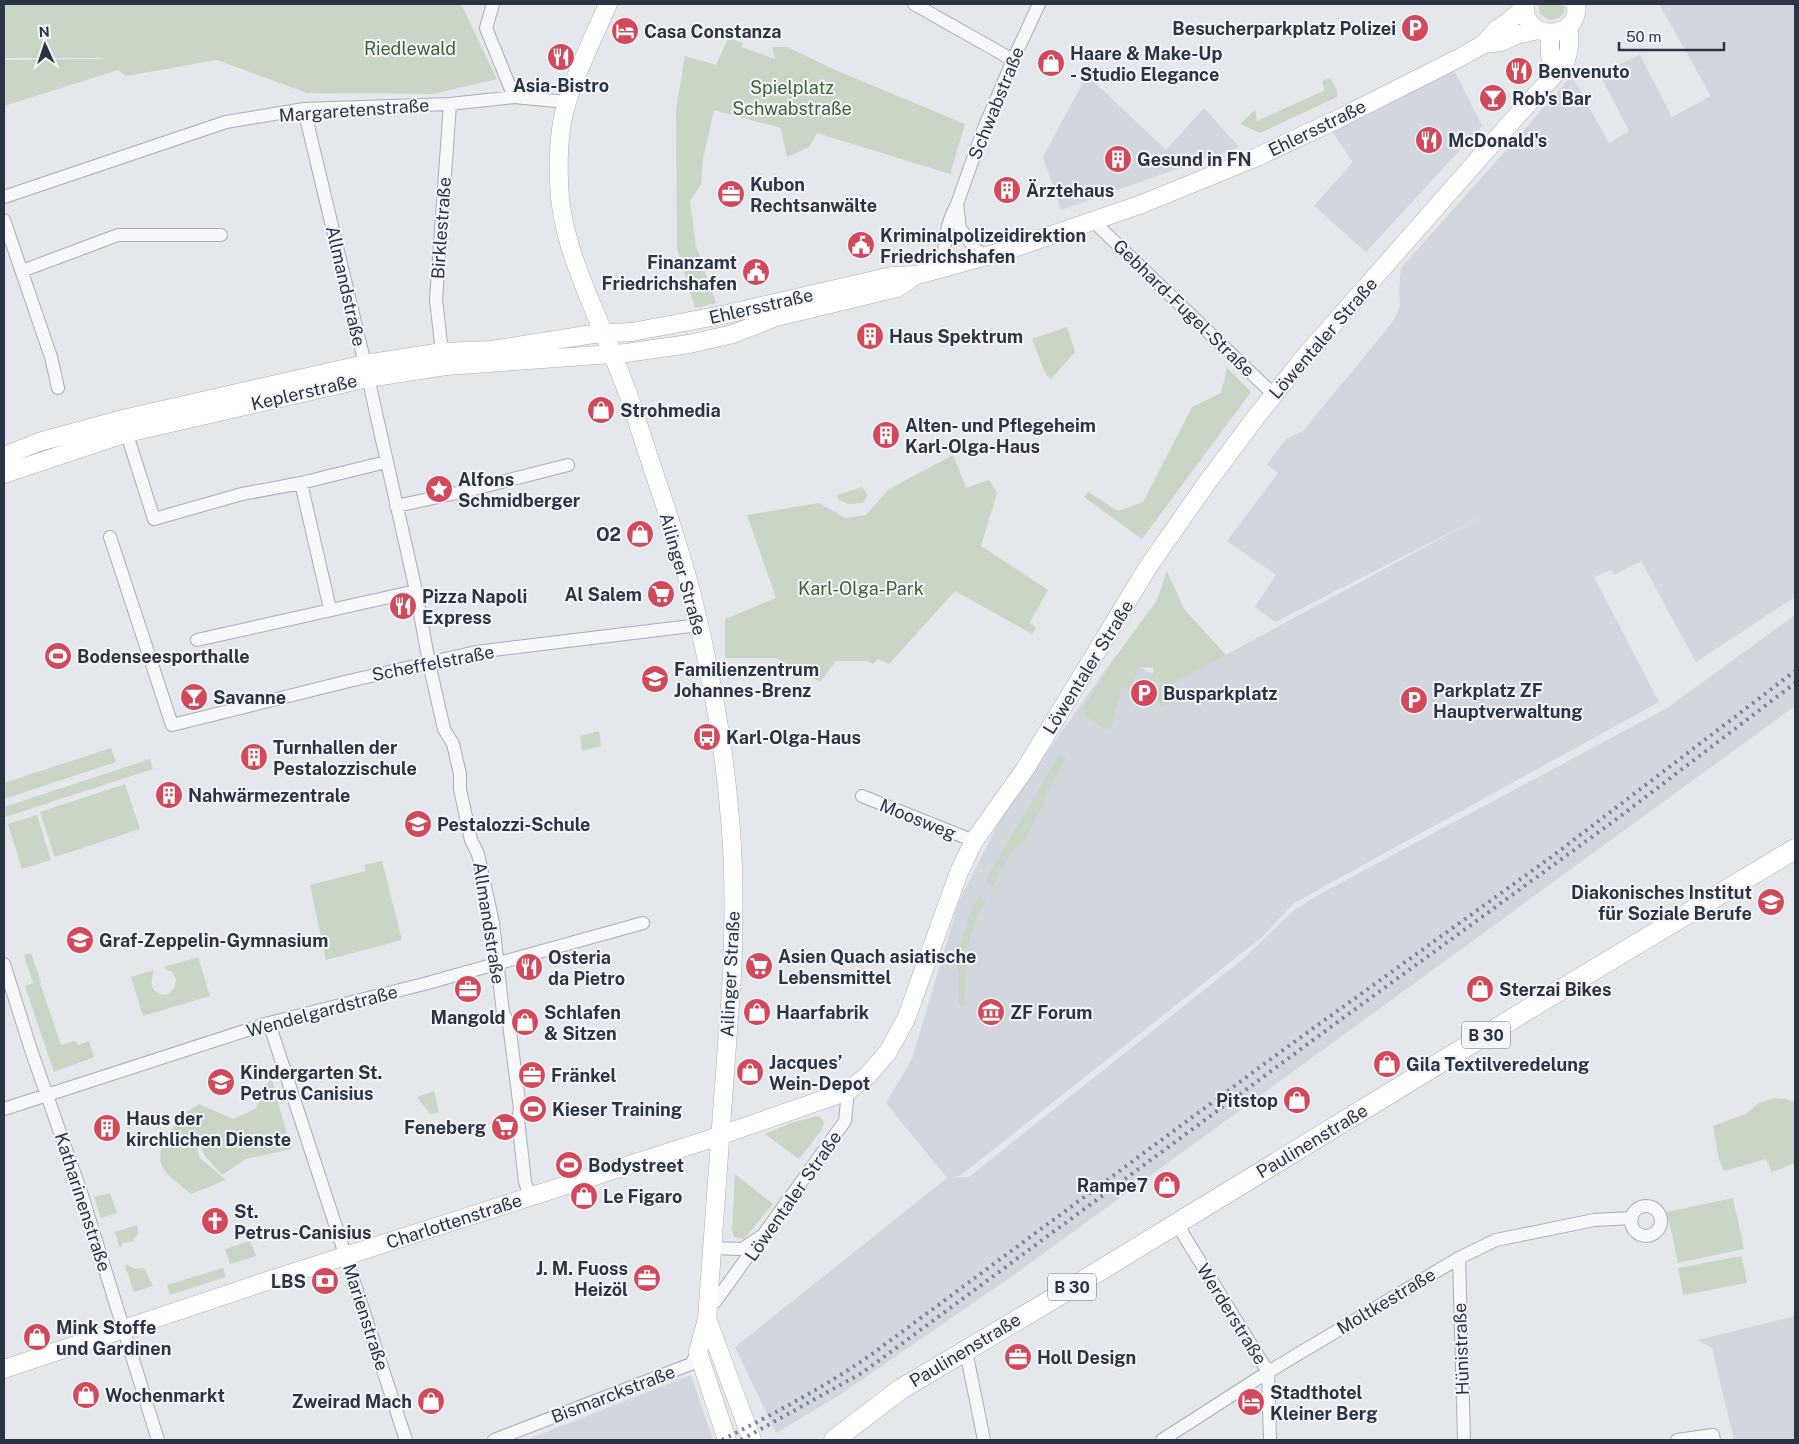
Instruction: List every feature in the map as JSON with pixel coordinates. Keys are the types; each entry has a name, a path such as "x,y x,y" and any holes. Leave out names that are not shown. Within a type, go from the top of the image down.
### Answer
{"main road":[{"name":"Paulinenstraße","path":"834,1440 901,1389 1795,849"}],"street":[{"path":"493,4 486,28 514,96"},
{"name":"Ailinger Straße","path":"608,4 567,102 558,160 561,214 574,260 626,389 691,592 699,625 724,761 730,821 734,920 732,976 707,1311 698,1352"},
{"path":"914,4 1013,60"},
{"name":"Schwabstraße","path":"943,269 944,244 949,220 957,204 984,128 1039,4"},
{"name":"Ehlersstraße","path":"1525,5 1528,20 1544,32"},
{"name":"Ehlersstraße","path":"604,334 632,332 686,323 892,276 917,275 988,257 1094,222 1176,191 1264,154 1459,58 1484,44 1497,29 1508,22 1525,5"},
{"path":"1570,25 1578,5"},
{"name":"Ehlersstraße","path":"1484,44 1502,42 1516,35 1564,30 1570,25"},
{"name":"Löwentaler Straße","path":"707,1311 766,1233 846,1121 848,1091 868,1075 888,1052 906,1019 959,872 974,841 1027,766 1148,567 1206,484 1274,395 1354,300 1565,63 1569,49 1570,25"},
{"path":"1544,32 1554,75"},
{"name":"Margaretenstraße","path":"4,196 226,122 304,109 450,104 514,96 567,102"},
{"name":"Birklestraße","path":"442,352 436,300 450,104"},
{"name":"Allmandstraße","path":"304,109 416,591 429,663 444,729 453,744 471,840 478,854 493,923 503,1013 509,1024 520,1109 518,1119 525,1182 530,1196"},
{"name":"Schwabstraße","path":"957,204 960,228 975,249 988,257"},
{"path":"4,220 51,357 58,388"},
{"name":"Gebhard-Fugel-Straße","path":"1094,222 1274,395"},
{"path":"22,271 118,235 221,235"},
{"name":"Ehlersstraße","path":"613,354 689,344 733,334 776,317 897,288 917,275"},
{"name":"Keplerstraße","path":"4,456 39,442 125,426 442,352 492,350 592,334 604,334"},
{"name":"Keplerstraße","path":"366,371 613,354"},
{"path":"125,426 154,519 242,494 301,483 386,462"},
{"name":"Keplerstraße","path":"4,474 125,426"},
{"path":"396,506 568,466"},
{"path":"301,483 330,610"},
{"name":"Scheffelstraße","path":"110,537 172,725 349,680 476,652 699,625"},
{"path":"197,640 416,591"},
{"name":"Moosweg","path":"862,796 974,841"},
{"name":"Wendelgardstraße","path":"4,1109 269,1023 415,986 643,923"},
{"name":"Katharinenstraße","path":"4,964 31,1050 81,1192 158,1440"},
{"name":"Marienstraße","path":"269,1023 406,1440"},
{"name":"Charlottenstraße","path":"4,1369 124,1328 720,1135 848,1091"},
{"name":"Moltkestraße","path":"1162,1440 1268,1372 1458,1258 1496,1240 1594,1220 1632,1218"},
{"name":"Werderstraße","path":"1178,1223 1268,1372 1270,1440"},
{"path":"711,1248 742,1249 766,1233"},
{"name":"Hünistraße","path":"1458,1258 1464,1440"},
{"name":"Ailinger Straße","path":"707,1311 752,1440"},
{"path":"966,1351 984,1440"},
{"path":"698,1352 728,1440"},
{"name":"Bismarckstraße","path":"494,1440 691,1364 698,1352"},
{"path":"1677,1440 1714,1438"}],"shaded area":[{"path":"1659,4 1795,4 1795,597 1696,662 1641,561 1614,575 1611,570 1594,577 1659,702 1294,903 1262,937 961,1175 951,1178 969,1177 1243,959 1294,910 1322,893 1667,708 1795,615 1795,706 1011,1277 841,1394 776,1433 735,1347 947,1178 886,1103 912,1059 959,901 1003,814 1116,655 1172,684 1488,513 1275,622 1255,607 1276,575 1227,541 1278,473 1267,464 1286,439 1303,431 1391,324 1400,307 1401,268 1572,76 1609,143 1629,131 1599,73 1640,55 1672,117 1711,96"},
{"path":"1454,70 1482,126 1366,252 1314,206 1352,163 1332,131"},
{"path":"1087,75 1166,150 1204,108 1239,147 1061,210 1043,157"},
{"path":"1795,1316 1795,1440 1734,1440 1712,1348 1698,1340"},
{"path":"691,1375 713,1440 526,1440"}],"green space":[{"name":"Riedlewald","path":"4,4 461,4 497,79 433,94 307,93 217,60 126,76 118,70 4,106 4,60 104,59 4,58"},
{"path":"1538,4 1565,6 1563,14 1559,18 1549,20 1540,14"},
{"name":"Spielplatz Schwabstraße","path":"728,38 744,43 741,47 775,59 772,47 787,47 833,69 965,124 952,173 950,174 817,133 809,147 787,157 781,128 714,110 703,159 701,184 690,201 696,246 716,303 695,308 677,249 676,109 685,56 716,65"},
{"path":"1330,78 1337,90 1337,97 1260,133 1240,124 1255,110 1257,121 1323,91 1322,81"},
{"path":"1067,327 1075,352 1051,379 1046,375 1032,339"},
{"path":"1227,368 1251,392 1142,539 1084,497 1088,492 1118,511 1143,502 1192,407 1221,393"},
{"name":"Karl-Olga-Park","path":"953,455 966,488 989,480 997,493 981,546 1048,590 1030,622 1036,628 1032,634 955,591 889,664 878,659 873,664 867,661 836,661 820,682 776,658 725,658 725,619 776,598 747,515 819,503 845,518 866,515 889,489"},
{"path":"862,487 868,495 863,503 848,504 839,500 837,495"},
{"path":"1167,571 1184,609 1226,655 1171,685 1177,699 1161,707 1156,697 1161,682 1151,680 1154,668 1138,667 1131,689 1121,688 1111,729 1105,729 1085,716 1084,706 1122,648 1157,600"},
{"path":"599,731 601,746 582,751 580,736"},
{"path":"111,748 116,762 4,799 4,783"},
{"path":"1059,755 1066,756 1025,841 1012,851 993,886 985,881"},
{"path":"150,759 153,769 5,817 4,807"},
{"path":"125,784 140,829 55,857 40,812"},
{"path":"37,815 51,860 22,869 8,824"},
{"path":"382,861 402,940 326,960 310,885 366,871 364,865"},
{"path":"979,896 986,900 977,917 967,948 964,1007 958,1003 959,972 954,962 969,916"},
{"path":"31,953 61,1045 75,1041 78,1045 89,1041 94,1057 54,1072 25,986 33,983 24,955"},
{"path":"198,957 210,996 143,1016 131,977 154,970 152,986 156,992 166,995 174,988 176,979 172,972 164,967"},
{"path":"271,1076 291,1149 246,1159 222,1175 205,1156 194,1133 174,1139 166,1136 185,1113 199,1104 233,1119 255,1109"},
{"path":"434,1091 439,1112 430,1114 417,1097"},
{"path":"1775,1098 1794,1102 1795,1163 1772,1172 1766,1159 1724,1171 1719,1160 1713,1126 1746,1114 1759,1103"},
{"path":"818,1116 824,1123 821,1131 799,1159 765,1134 791,1123"},
{"path":"193,1136 200,1158 226,1180 191,1194 165,1171 160,1157 165,1139 173,1142"},
{"path":"735,1174 773,1204 744,1239 734,1237 732,1229"},
{"path":"110,1193 117,1213 101,1218 94,1197"},
{"path":"1733,1198 1744,1249 1678,1263 1667,1212"},
{"path":"137,1225 138,1233 133,1241 123,1243 120,1248 115,1232"},
{"path":"250,1241 256,1256 230,1264 225,1249"},
{"path":"1742,1256 1747,1283 1683,1295 1678,1268"},
{"path":"127,1265 135,1269 144,1268 153,1286 134,1292 125,1266"},
{"path":"223,1268 226,1277 170,1295 167,1285"}],"railway":[{"path":"722,1440 817,1389 872,1354 1279,1053 1554,855 1795,671"},
{"path":"741,1440 860,1374 877,1362 1343,1018 1618,818 1795,683"}],"place":[{"name":"Besucherparkplatz Polizei","path":"1415,28"},
{"name":"Casa Constanza","path":"625,31"},
{"name":"Asia-Bistro","path":"561,57"},
{"name":"Haare & Make-Up - Studio Elegance","path":"1051,63"},
{"name":"Benvenuto","path":"1519,71"},
{"name":"Rob's Bar","path":"1493,98"},
{"name":"McDonald's","path":"1429,140"},
{"name":"Gesund in FN","path":"1118,159"},
{"name":"Ärztehaus","path":"1007,190"},
{"name":"Kubon Rechtsanwälte","path":"731,194"},
{"name":"Kriminalpolizeidirektion Friedrichshafen","path":"861,245"},
{"name":"Finanzamt Friedrichshafen","path":"756,272"},
{"name":"Haus Spektrum","path":"870,336"},
{"name":"Strohmedia","path":"601,410"},
{"name":"Alten- und Pflegeheim Karl-Olga-Haus","path":"886,435"},
{"name":"Alfons Schmidberger","path":"439,489"},
{"name":"O2","path":"640,534"},
{"name":"Al Salem","path":"661,594"},
{"name":"Pizza Napoli Express","path":"403,606"},
{"name":"Bodenseesporthalle","path":"58,656"},
{"name":"Familienzentrum Johannes-Brenz","path":"655,679"},
{"name":"Busparkplatz","path":"1144,693"},
{"name":"Savanne","path":"194,697"},
{"name":"Parkplatz ZF Hauptverwaltung","path":"1414,700"},
{"name":"Karl-Olga-Haus","path":"707,737"},
{"name":"Turnhallen der Pestalozzischule","path":"254,757"},
{"name":"Nahwärmezentrale","path":"169,795"},
{"name":"Pestalozzi-Schule","path":"418,824"},
{"name":"Diakonisches Institut für Soziale Berufe","path":"1771,902"},
{"name":"Graf-Zeppelin-Gymnasium","path":"80,940"},
{"name":"Asien Quach asiatische Lebensmittel","path":"759,966"},
{"name":"Osteria da Pietro","path":"529,967"},
{"name":"Mangold","path":"468,989"},
{"name":"Sterzai Bikes","path":"1480,989"},
{"name":"Haarfabrik","path":"757,1012"},
{"name":"ZF Forum","path":"991,1012"},
{"name":"Schlafen & Sitzen","path":"525,1022"},
{"name":"Gila Textilveredelung","path":"1387,1064"},
{"name":"Jacques’ Wein-Depot","path":"750,1072"},
{"name":"Fränkel","path":"532,1075"},
{"name":"Kindergarten St. Petrus Canisius","path":"221,1082"},
{"name":"Pitstop","path":"1297,1100"},
{"name":"Kieser Training","path":"533,1109"},
{"name":"Feneberg","path":"505,1127"},
{"name":"Haus der kirchlichen Dienste","path":"107,1128"},
{"name":"Bodystreet","path":"569,1165"},
{"name":"Rampe7","path":"1167,1185"},
{"name":"Le Figaro","path":"584,1196"},
{"name":"St. Petrus-Canisius","path":"215,1221"},
{"name":"J. M. Fuoss Heizöl","path":"647,1278"},
{"name":"LBS","path":"325,1281"},
{"name":"Mink Stoffe und Gardinen","path":"37,1337"},
{"name":"Holl Design","path":"1018,1357"},
{"name":"Wochenmarkt","path":"86,1395"},
{"name":"Zweirad Mach","path":"431,1401"},
{"name":"Stadthotel Kleiner Berg","path":"1251,1402"}]}
